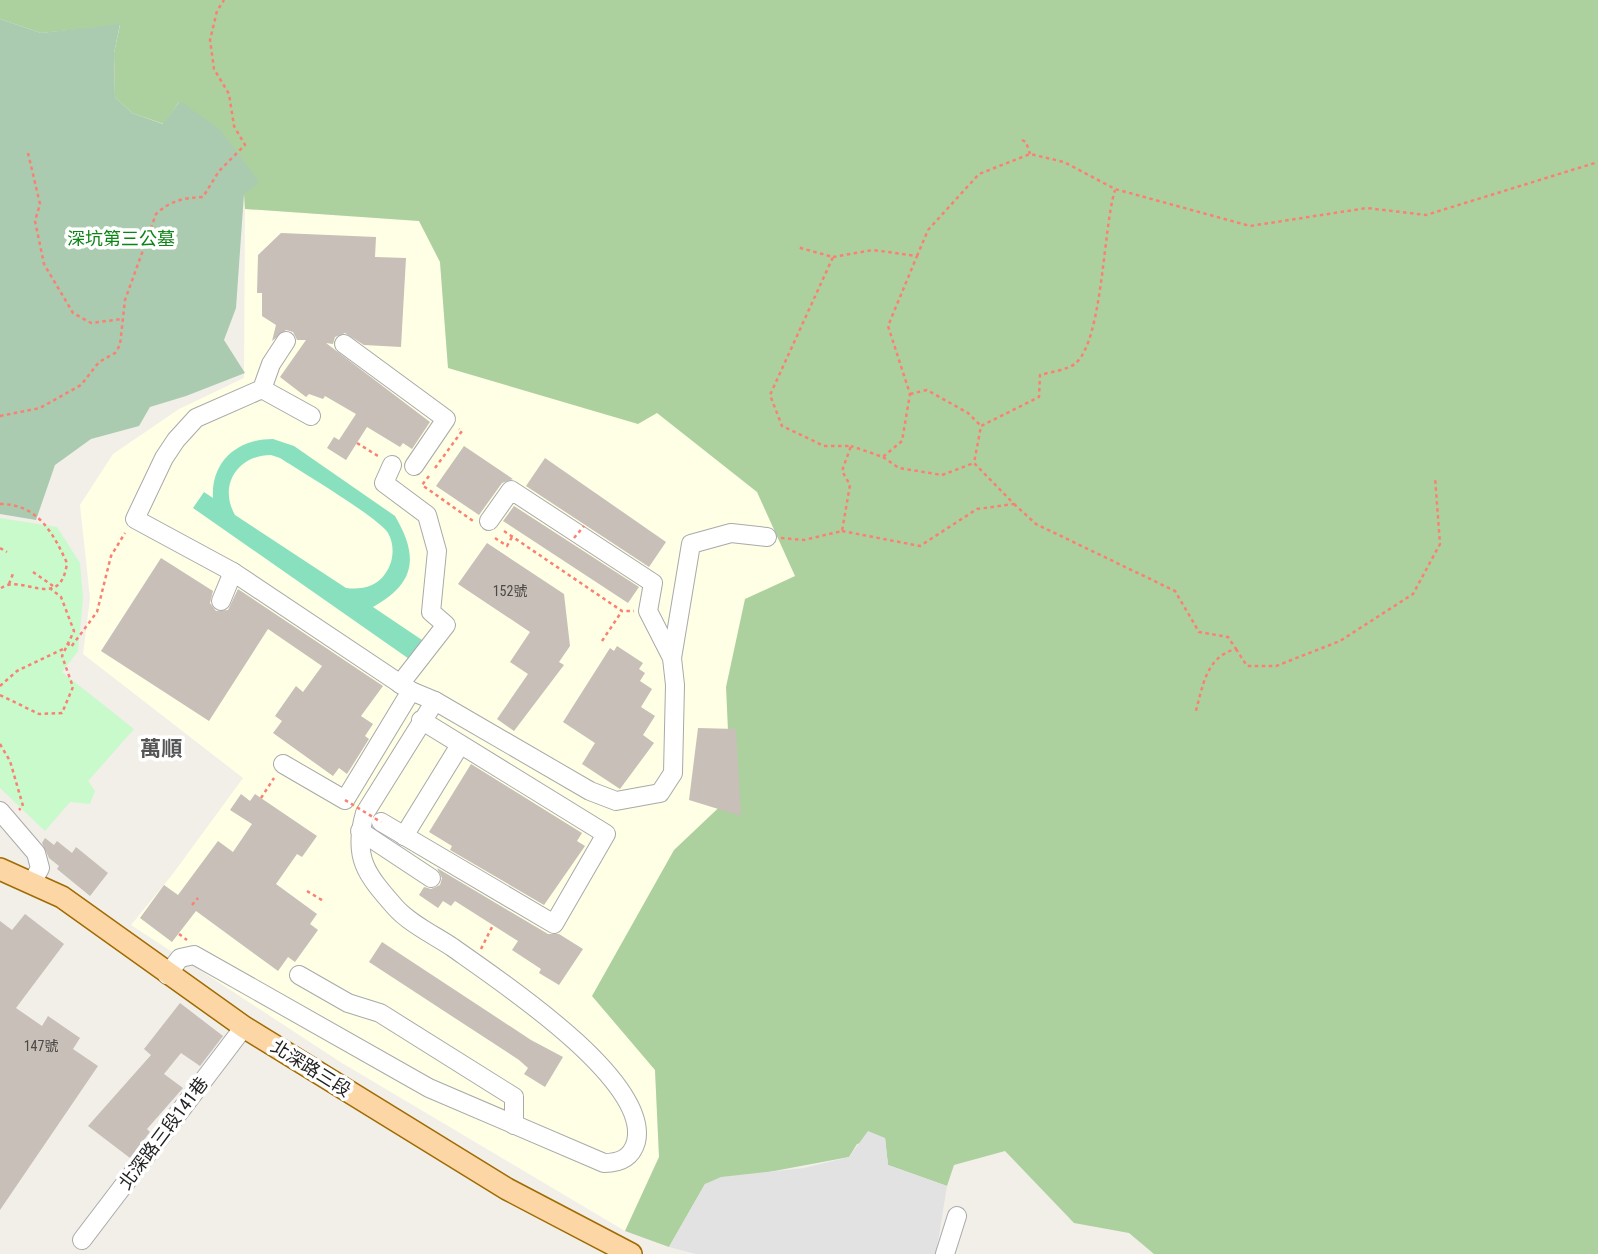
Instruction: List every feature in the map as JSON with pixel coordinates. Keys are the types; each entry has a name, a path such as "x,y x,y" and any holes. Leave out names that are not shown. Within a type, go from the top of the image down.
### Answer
{"main road":[{"name":"北深路三段","path":"1,870 62,897 167,975 244,1027 507,1189 631,1254"}],"street":[{"path":"286,341 271,364 262,389 196,418 176,440 164,458 135,519 233,572 406,688 500,736 590,791 616,800 660,793 673,773 675,685 672,658 691,544 731,533 767,537"},
{"path":"344,344 446,419 414,466"},
{"path":"262,389 311,416"},
{"path":"283,764 345,800 406,688 446,625 431,612 437,551 427,515 384,483 391,465"},
{"path":"484,525 511,490 653,583 648,611 672,658"},
{"path":"221,601 233,572"},
{"path":"167,975 180,958 194,955 333,1031 429,1088 604,1163 619,1163 628,1156 636,1142 636,1121 619,1084 545,1014 397,910 361,862 359,831 365,813 435,701"},
{"path":"381,822 554,923 606,834 421,720"},
{"path":"404,836 460,745"},
{"path":"0,811 36,853 40,868 33,883"},
{"path":"359,831 430,878"},
{"path":"299,975 348,1003 380,1013 514,1097 514,1125"},
{"name":"北深路三段141巷","path":"82,1240 244,1027"},
{"path":"945,1254 957,1216"}],"path":[{"path":"0,416 40,408 81,385 99,362 115,353 120,345 125,300 156,214 167,204 189,195 203,197 230,158 245,145 234,126 229,94 214,69 209,40 217,11 225,0"},
{"path":"1022,141 1026,142 1030,154"},
{"path":"28,153 40,204 35,220 44,264 74,313 91,323 122,319"},
{"path":"883,457 902,441 910,394 888,327 928,230 979,174 1030,154 1064,162 1115,189 1250,226 1367,208 1426,215 1598,162"},
{"path":"981,426 1038,397 1040,375 1075,365 1085,350 1100,294 1109,208 1115,189"},
{"path":"797,247 833,257 873,250 917,256"},
{"path":"833,257 770,395 782,426 824,446 851,446 883,457 899,468 942,475 974,463"},
{"path":"910,394 927,390 968,413 981,426"},
{"path":"974,463 981,426"},
{"path":"462,431 422,485 484,525 507,546 512,537"},
{"path":"357,443 391,465"},
{"path":"842,531 850,485 842,471 851,446"},
{"path":"974,463 1036,524 1175,590 1199,632 1228,638 1247,666 1276,666 1340,641 1413,594 1440,544 1435,477"},
{"path":"0,504 19,505 32,511 57,538 59,551 67,563 66,570 52,588 41,590 9,584 0,589"},
{"path":"767,537 804,540 842,531 920,546 977,509 1014,504"},
{"path":"66,643 71,648 97,612 114,548 135,519"},
{"path":"484,525 512,537 622,611 648,611"},
{"path":"574,538 584,526"},
{"path":"0,548 8,552"},
{"path":"9,584 13,571"},
{"path":"0,695 39,714 62,713 73,687 62,656 66,643 74,634 72,626 61,597 33,572"},
{"path":"602,641 622,611"},
{"path":"0,686 17,671 64,649"},
{"path":"1195,714 1210,664 1225,652 1236,649"},
{"path":"0,744 10,761 23,806"},
{"path":"345,800 381,822"},
{"path":"307,891 325,902"},
{"path":"192,905 198,898"},
{"path":"476,958 494,925"}],"shaded area":[{"path":"245,209 419,221 440,262 448,368 980,211 732,796 592,996 655,1070 659,1157 625,1231 342,1063 131,925 172,875 243,778 83,654 90,598 80,505 113,454 179,409 244,378"},
{"path":"868,1131 885,1138 888,1165 947,1186 936,1254 696,1254 669,1247 705,1184 721,1177 804,1168 849,1157"}],"green space":[{"path":"0,0 1598,0 1598,1254 1154,1254 1129,1233 1074,1223 1005,1151 954,1165 947,1186 888,1165 885,1138 857,1144 849,1157 705,1184 669,1247 625,1231 659,1157 655,1070 592,996 674,850 731,796 726,687 745,599 795,576 757,492 657,413 638,424 448,368 440,262 419,221 245,209 244,194 179,102 164,124 132,113 115,97 114,53 120,25 41,33 0,19"},
{"name":"深坑第三公墓","path":"0,19 41,33 120,24 114,53 115,97 132,113 163,124 180,101 221,130 259,182 244,194 236,308 224,340 245,373 150,407 139,426 91,439 55,465 36,520 0,514"},
{"path":"273,439 294,446 395,516 407,543 409,567 398,588 373,607 425,642 412,661 193,508 204,492 213,498 217,473 229,455 238,448 260,440","holes":["271,455 280,458 355,506 388,533 392,543 392,559 388,569 377,582 363,588 346,588 235,515 229,493 234,474 249,460 259,456"]},
{"path":"0,518 57,527 80,563 83,598 78,651 62,672 134,729 88,781 95,791 90,804 70,802 45,831 0,788"}],"building":[{"path":"281,233 376,237 375,257 406,258 401,347 364,345 345,333 335,337 333,344 326,343 430,422 412,449 403,443 400,447 367,427 346,460 327,448 334,437 339,440 356,414 325,396 323,399 309,394 306,397 280,377 306,340 297,340 293,332 286,330 272,341 276,325 262,316 262,293 257,293 258,255"},
{"path":"464,446 513,479 502,483 479,515 436,486"},
{"path":"545,458 666,542 649,567 526,486"},
{"path":"514,506 639,587 628,603 503,521"},
{"path":"487,543 564,594 570,646 559,662 564,665 514,731 497,719 528,674 510,662 530,632 458,584"},
{"path":"161,558 213,591 210,603 216,611 228,610 238,589 383,686 361,716 373,724 365,736 369,739 347,774 339,768 333,776 273,733 282,721 275,716 296,686 303,692 322,666 268,629 209,721 101,651"},
{"path":"617,646 643,663 639,669 645,673 640,681 652,689 641,707 655,716 643,735 654,743 620,789 582,764 595,743 563,722 610,648 614,651"},
{"path":"698,728 736,729 741,816 689,800"},
{"path":"471,764 582,833 577,841 585,846 544,905 450,850 452,846 429,832"},
{"path":"241,794 250,801 255,794 317,836 302,857 297,854 276,884 317,914 310,924 318,930 295,962 288,957 278,971 196,911 172,942 140,918 164,885 178,895 218,841 233,852 252,824 230,810"},
{"path":"45,838 54,845 57,841 72,853 76,847 108,873 90,896 57,869 59,866 49,858 42,843"},
{"path":"437,868 548,934 559,934 583,949 559,985 539,973 541,969 512,950 518,941 455,901 451,906 443,901 438,908 419,895 424,887 431,889 440,885 442,878"},
{"path":"25,914 64,944 16,1008 42,1026 48,1016 80,1038 73,1049 98,1066 0,1210 0,921 12,930"},
{"path":"382,942 531,1040 563,1057 545,1087 524,1074 528,1068 519,1060 369,962"},
{"path":"180,1003 223,1036 200,1066 181,1053 164,1074 183,1088 147,1129 150,1132 130,1158 88,1126 151,1055 144,1049"}],"district":[{"name":"萬順","path":"161,749"}]}
